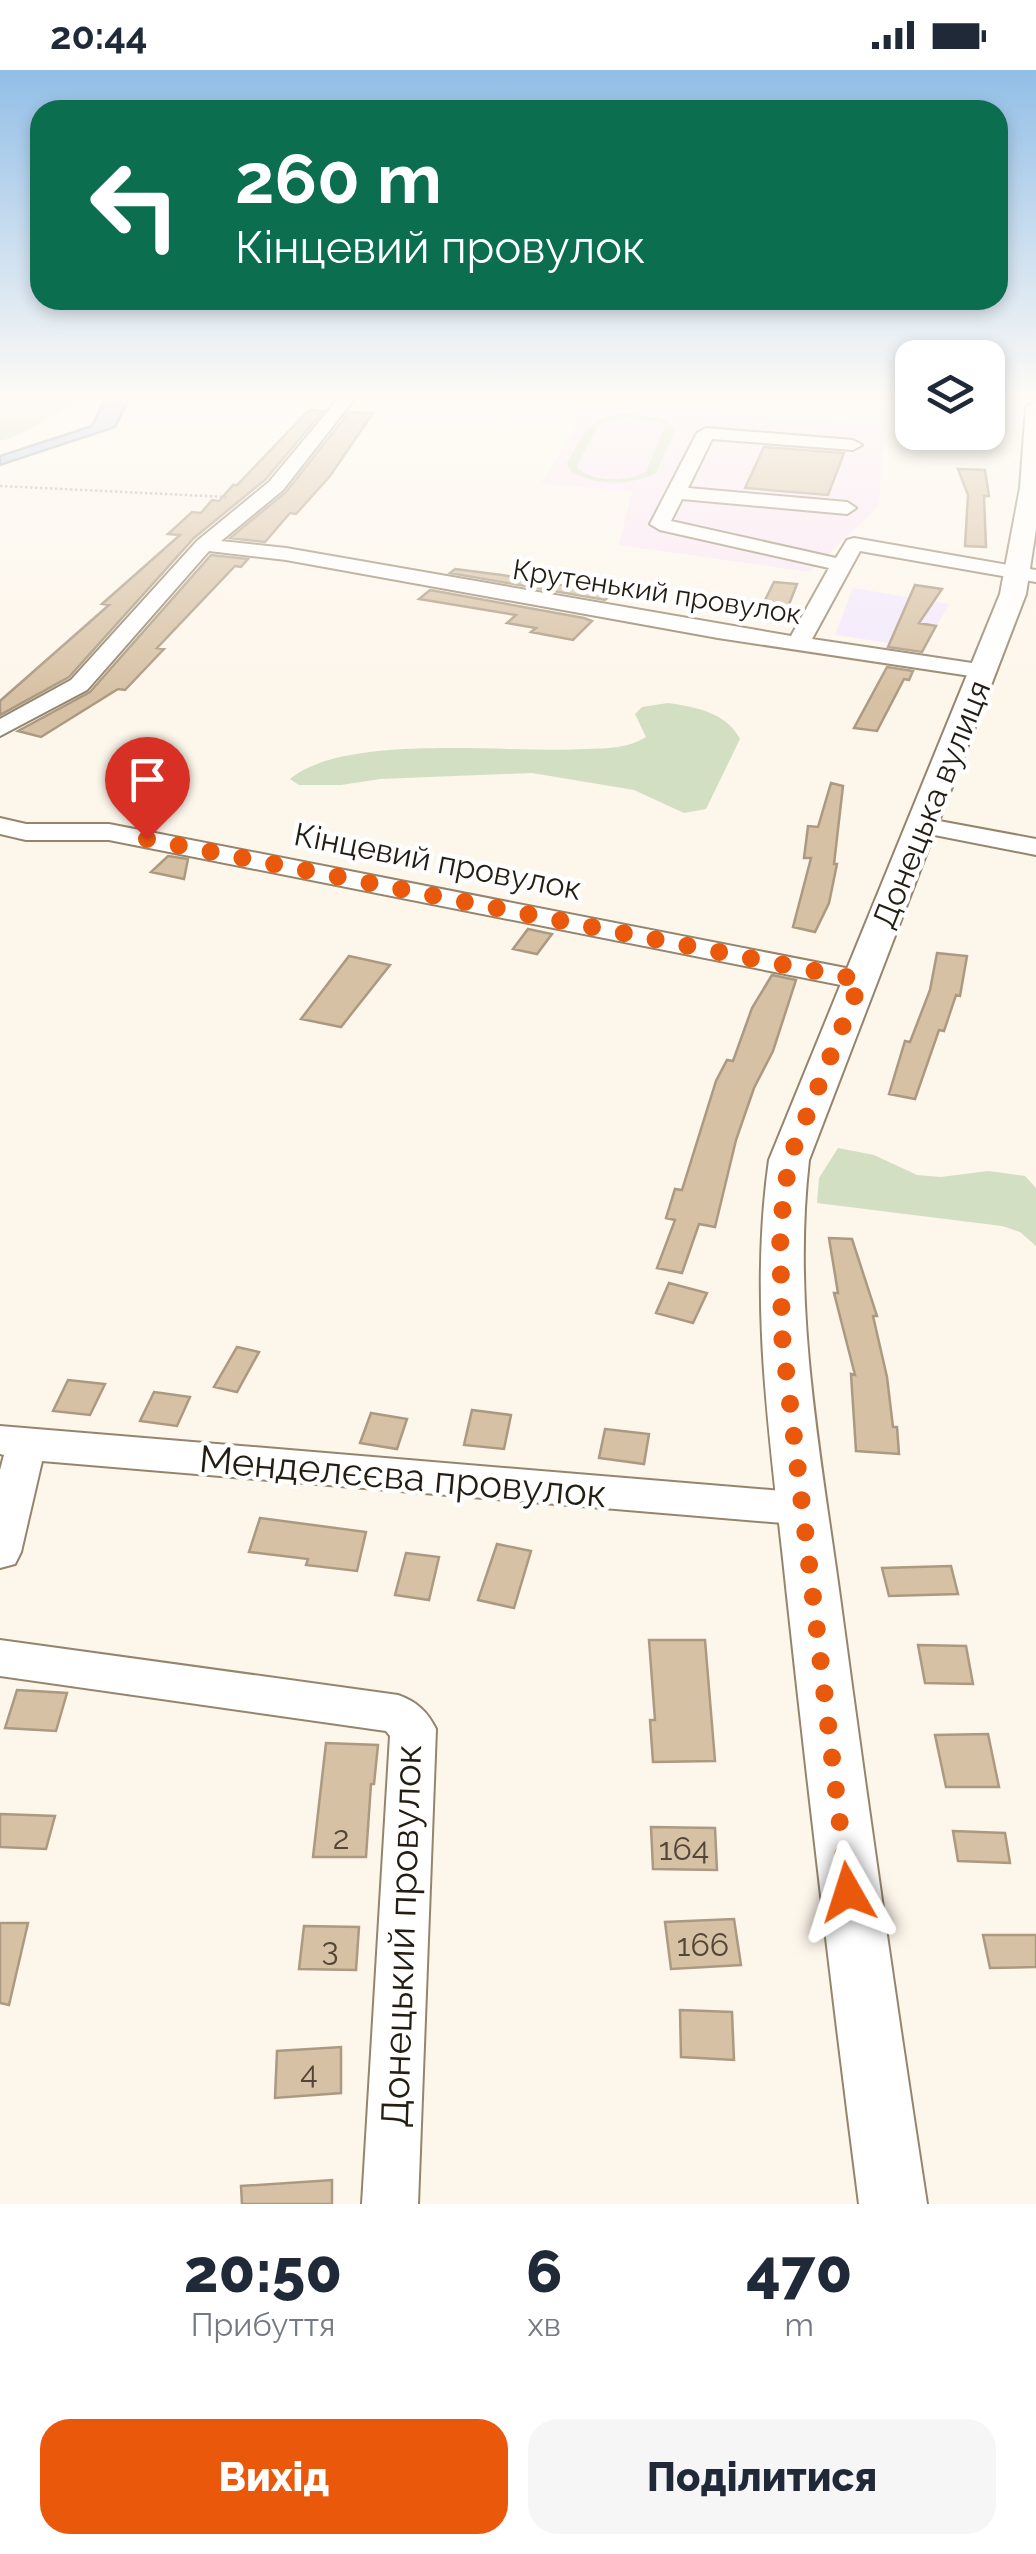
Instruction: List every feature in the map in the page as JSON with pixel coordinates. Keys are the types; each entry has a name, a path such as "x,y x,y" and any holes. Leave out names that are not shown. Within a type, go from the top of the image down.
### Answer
{"main road":[{"name":"Донецька вулиця","path":"893,2204 848,1892 806,1509 782,1336 780,1229 789,1160 984,672 1028,575 1032,499"}],"street":[{"path":"673,499 660,524 842,564"},
{"path":"739,499 846,508"},
{"path":"0,729 78,686 204,546 258,500"},
{"path":"798,644 854,544 1028,575"},
{"name":"Крутенький провулок","path":"204,546 286,554 798,644 984,672"},
{"name":"Кінцевий провулок","path":"0,826 26,832 109,832 861,980"},
{"path":"923,826 1036,848"},
{"path":"0,1552 13,1442"},
{"name":"Менделєєва провулок","path":"13,1442 806,1509"},
{"name":"Донецький провулок","path":"0,1658 398,1714 413,1730 390,2204"}],"path":[{"path":"232,499 258,500"}],"shaded area":[{"path":"630,499 879,499 879,506 809,572 619,545"},
{"path":"853,588 949,604 924,648 835,635"}],"green space":[{"path":"668,703 718,717 740,739 706,809 684,813 634,790 532,773 380,779 341,785 299,785 290,779 316,764 389,750 624,746 646,737 635,714 642,707"},
{"path":"838,1148 874,1155 917,1175 941,1177 988,1171 1025,1176 1036,1188 1036,1246 1020,1232 1002,1226 817,1203 819,1178"}],"building":[{"path":"242,499 194,538 69,677 0,715 0,701 109,605 102,604 180,535 168,534 192,512 201,513 212,500"},
{"path":"278,499 310,499 296,514 290,513 265,542 230,538"},
{"path":"968,499 984,499 986,547 965,546"},
{"path":"211,555 248,559 241,567 235,566 157,648 164,649 125,690 118,689 41,737 18,731 90,692"},
{"path":"455,569 612,594 605,600 450,573"},
{"path":"774,582 797,584 788,607 763,604"},
{"path":"915,585 942,589 919,623 936,626 922,652 888,647"},
{"path":"430,590 592,621 573,640 531,632 536,628 507,623 516,615 419,599"},
{"path":"887,667 913,671 909,680 904,679 877,731 854,728"},
{"path":"831,783 843,786 837,864 829,903 815,932 793,927 811,858 804,858 808,826 818,827"},
{"path":"168,856 188,859 184,879 151,872"},
{"path":"528,929 552,934 537,954 513,949"},
{"path":"937,953 967,956 960,996 956,995 944,1031 939,1030 915,1099 889,1094 905,1041 910,1042 930,990"},
{"path":"349,956 390,965 341,1027 301,1019"},
{"path":"772,975 796,980 773,1051 754,1088 736,1140 715,1227 699,1224 682,1273 657,1268 675,1220 666,1218 675,1189 682,1190 716,1081 727,1060 733,1061 752,1008"},
{"path":"829,1238 852,1239 877,1316 873,1316 893,1427 897,1427 899,1454 856,1451 851,1374 855,1375 834,1293 838,1293"},
{"path":"669,1283 707,1293 693,1323 656,1313"},
{"path":"237,1347 259,1352 237,1392 214,1387"},
{"path":"68,1380 105,1384 90,1415 53,1411"},
{"path":"154,1392 190,1397 177,1426 140,1421"},
{"path":"472,1410 511,1415 504,1449 464,1445"},
{"path":"371,1413 407,1419 397,1449 360,1443"},
{"path":"605,1429 649,1434 644,1464 599,1458"},
{"path":"260,1518 366,1532 357,1571 306,1565 308,1559 249,1552"},
{"path":"497,1544 531,1551 514,1608 478,1600"},
{"path":"406,1553 439,1557 429,1600 395,1595"},
{"path":"951,1566 958,1594 889,1596 882,1568"},
{"path":"649,1640 705,1640 715,1761 653,1762 650,1720 655,1720"},
{"path":"918,1645 966,1646 973,1684 925,1683"},
{"path":"17,1690 67,1693 56,1731 5,1728"},
{"path":"988,1734 999,1787 946,1787 935,1735"},
{"path":"326,1743 378,1745 366,1857 313,1857"},
{"path":"0,1814 55,1816 46,1849 0,1847"},
{"path":"651,1827 715,1828 717,1870 653,1869"},
{"path":"953,1831 1005,1833 1010,1863 958,1861"},
{"path":"734,1919 741,1965 671,1969 665,1922"},
{"path":"0,1923 28,1923 9,2005 0,2003"},
{"path":"304,1926 359,1927 356,1970 299,1969"},
{"path":"983,1935 1036,1935 1036,1967 990,1968"},
{"path":"680,2010 732,2012 734,2060 681,2057"},
{"path":"341,2047 341,2093 275,2098 277,2051"},
{"path":"332,2180 332,2204 242,2204 241,2186"}],"route":[{"path":"147,839 861,980 789,1160 780,1229 782,1336 806,1509 848,1892"}]}
